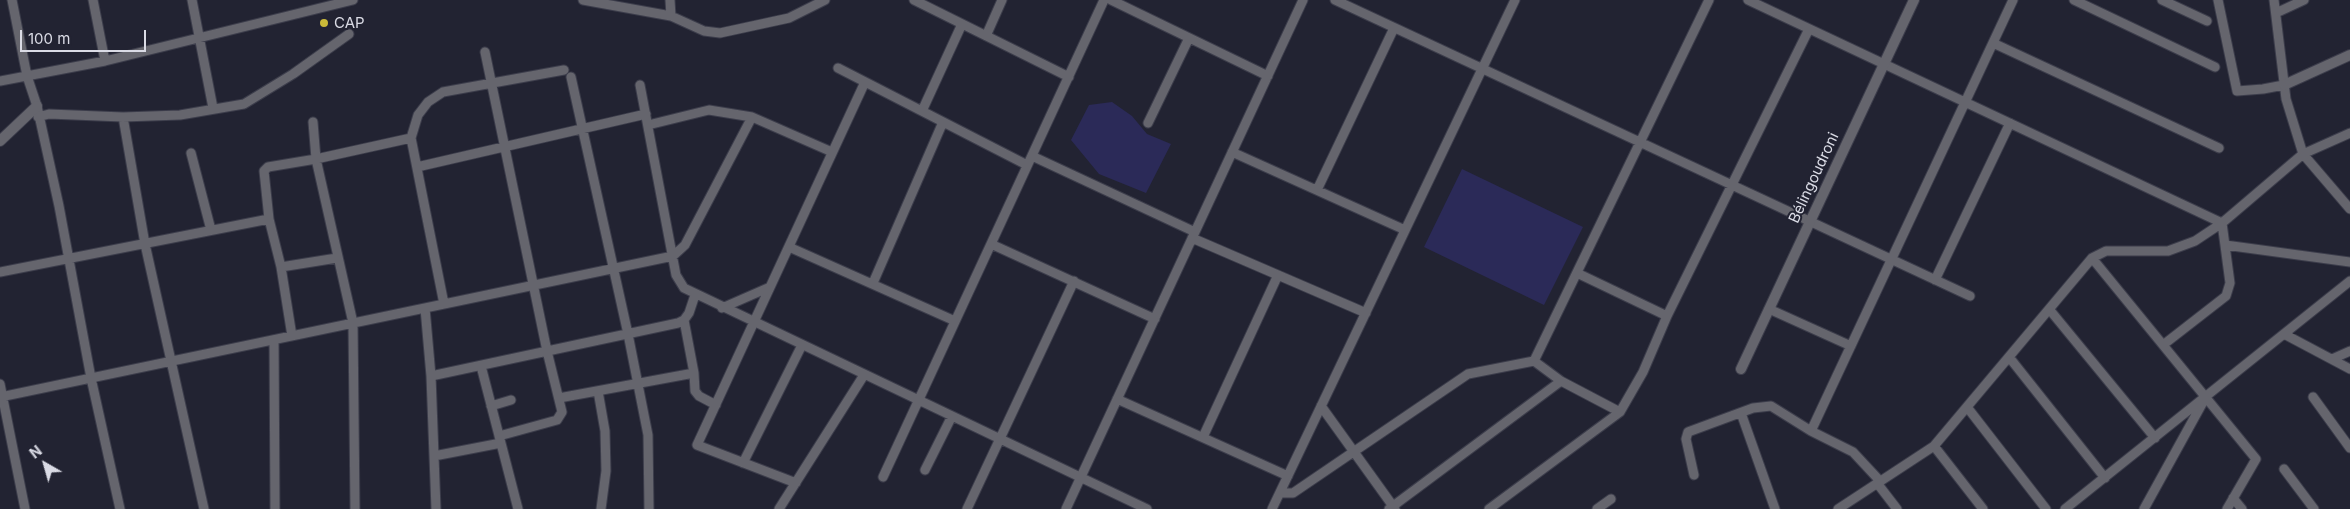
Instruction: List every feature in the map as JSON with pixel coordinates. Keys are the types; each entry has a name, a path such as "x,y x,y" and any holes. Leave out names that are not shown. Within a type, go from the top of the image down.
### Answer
{"street":[{"path":"12,0 27,76 38,111 69,259 91,378 120,509"},
{"path":"93,0 106,61"},
{"path":"192,0 213,108"},
{"path":"0,81 106,61 353,0"},
{"path":"583,0 671,16 704,30 720,33 789,18 825,0"},
{"path":"670,0 671,16"},
{"path":"914,0 932,4 962,24 1068,77"},
{"path":"986,36 1002,0"},
{"path":"883,477 1104,0"},
{"path":"1111,0 1268,76"},
{"path":"1066,509 1303,0"},
{"path":"1335,0 1970,296"},
{"path":"1272,509 1515,0"},
{"path":"1534,361 1709,0"},
{"path":"1748,0 2222,223"},
{"name":"Bélingoudroni","path":"1742,369 1914,0"},
{"path":"1811,431 2013,0"},
{"path":"2074,0 2215,67"},
{"path":"2162,0 2208,21"},
{"path":"2218,0 2237,91 2264,90 2284,85 2350,55"},
{"path":"2274,0 2286,99 2303,154 2349,207"},
{"path":"2276,13 2304,0"},
{"path":"922,111 962,24"},
{"path":"1317,190 1394,28"},
{"path":"1489,509 1620,412 1643,372 1667,316 1809,29"},
{"path":"38,111 49,114 123,117 180,115 213,108 236,106 250,101 349,34"},
{"path":"1148,123 1189,38"},
{"path":"1993,42 2219,148"},
{"path":"434,456 500,440 557,420 562,412 547,351 485,52"},
{"path":"838,68 1028,165"},
{"path":"444,304 411,138 418,115 428,102 443,92 491,83 568,74 583,128 648,435 650,509"},
{"path":"796,483 697,445 865,82"},
{"path":"640,85 676,275 684,288 722,308 1147,509"},
{"path":"648,125 709,110 752,117 832,152"},
{"path":"0,141 38,111"},
{"path":"416,166 646,114"},
{"path":"123,117 145,244 204,509"},
{"path":"1,397 673,256 685,245 752,117"},
{"path":"313,122 316,159 353,323 355,509"},
{"path":"873,283 943,122"},
{"path":"1935,280 2010,123"},
{"path":"1838,509 1850,505 1878,482 1934,446 2092,258 2106,250 2168,251 2194,241 2222,223 2303,154 2350,133"},
{"path":"292,336 281,267 269,219 264,172 268,167 316,159 411,138"},
{"path":"1232,152 1405,230"},
{"path":"191,153 211,230"},
{"path":"1032,156 1278,275 1366,313"},
{"path":"0,272 269,219"},
{"path":"2163,345 2226,296 2230,283 2222,223"},
{"path":"991,244 1155,319"},
{"path":"2225,246 2350,262"},
{"path":"789,247 955,321"},
{"path":"281,267 337,258"},
{"path":"2092,258 2256,459 2227,509"},
{"path":"1577,273 1667,316"},
{"path":"1203,437 1278,275"},
{"path":"967,509 1074,281"},
{"path":"2066,509 2350,282"},
{"path":"722,308 770,287"},
{"path":"695,295 684,320 694,373 695,391 699,396 716,405"},
{"path":"424,308 431,376 436,509"},
{"path":"1770,309 1851,346"},
{"path":"2049,309 2154,438"},
{"path":"431,376 678,323 684,320"},
{"path":"2284,334 2350,370"},
{"path":"274,340 275,509"},
{"path":"744,463 802,345"},
{"path":"2332,360 2350,351"},
{"path":"2009,357 2105,478"},
{"path":"1280,493 1293,493 1468,374 1534,361 1561,381 1620,412"},
{"path":"481,366 518,509"},
{"path":"559,398 694,373"},
{"path":"779,509 864,375"},
{"path":"1321,406 1392,508 1561,381"},
{"path":"0,384 1,397 25,509"},
{"path":"598,391 605,432 606,471 601,509"},
{"path":"2144,509 2205,397"},
{"path":"2313,397 2350,448"},
{"path":"1117,399 1288,476"},
{"path":"491,406 512,400"},
{"path":"1694,474 1686,439 1688,432 1753,408 1771,406 1811,431 1852,452 1878,482 1897,509"},
{"path":"1967,407 2046,509"},
{"path":"1741,413 1775,509"},
{"path":"926,470 952,416"},
{"path":"1934,446 1983,509"},
{"path":"2284,470 2314,509"},
{"path":"2233,498 2242,509"},
{"path":"1597,509 1611,499"}],"shaded area":[{"path":"1112,102 1132,116 1147,134 1171,144 1146,193 1099,174 1071,140 1089,105"},
{"path":"1462,169 1583,227 1544,305 1424,247"}],"place":[{"name":"CAP","path":"324,23"}]}
